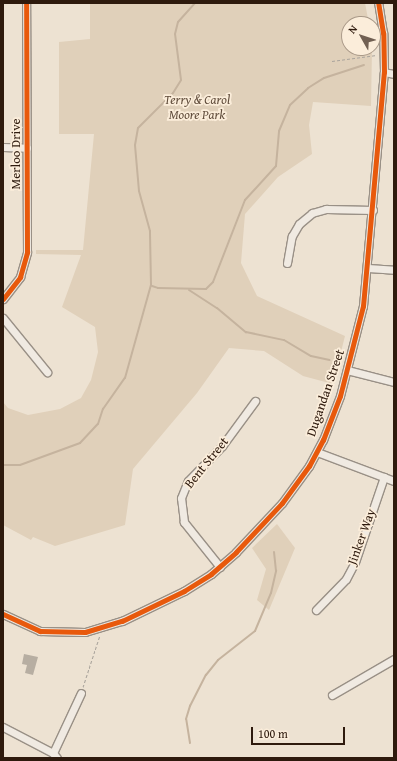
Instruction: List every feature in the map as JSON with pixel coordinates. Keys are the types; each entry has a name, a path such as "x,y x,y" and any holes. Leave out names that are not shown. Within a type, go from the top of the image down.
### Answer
{"street":[{"name":"Merloo Drive","path":"3,299 20,277 26,252 26,3"},
{"name":"Dugandan Street","path":"3,614 30,628 49,632 85,632 102,629 184,591 220,567 282,503 317,452 332,419 347,370 363,306 368,268 384,72 383,33 378,3"},
{"path":"384,72 394,74"},
{"path":"3,147 27,148"},
{"path":"287,263 292,236 299,224 312,213 326,209 373,210"},
{"path":"368,268 394,270"},
{"path":"3,318 47,372"},
{"path":"347,370 394,382"},
{"name":"Bent Street","path":"220,567 184,522 181,498 188,482 222,446 255,401"},
{"path":"317,452 394,481"},
{"name":"Jinker Way","path":"316,610 346,578 355,562 384,477"},
{"path":"332,695 394,659"},
{"path":"3,728 55,756 81,693"}],"path":[{"path":"332,61 370,56"},
{"path":"81,693 102,629"}],"green space":[{"name":"Terry & Carol Moore Park","path":"90,3 365,3 367,16 341,16 341,56 372,56 371,106 313,102 309,125 312,154 278,177 245,214 241,263 257,296 345,336 333,384 303,376 264,351 229,348 197,393 133,469 125,525 55,546 33,537 31,540 3,525 3,402 8,408 28,415 60,409 81,398 91,380 98,352 95,327 62,307 81,255 36,254 36,250 83,250 94,134 59,134 59,42 90,39"},
{"path":"277,524 295,548 269,610 257,600 266,569 252,548"}],"building":[{"path":"24,654 38,657 33,675 25,673 27,665 22,664"}],"waterway":[{"path":"3,465 20,465 80,443 98,424 103,409 125,378 151,285 150,231 139,191 135,145 138,128 173,93 181,80 175,34 178,22 195,3"},
{"path":"152,286 158,288 206,289 213,282 245,200 276,166 279,131 290,105 308,88 324,78 364,65"},
{"path":"189,290 217,308 246,332 284,340 311,356 330,360"},
{"path":"190,743 186,719 190,706 206,675 218,660 255,631 271,593 276,571 274,552"}],"cycle path":[{"path":"3,299 20,277 27,252 26,3"},
{"path":"3,614 40,631 85,632 122,621 184,591 211,574 236,552 282,503 309,466 323,440 340,396 363,306 384,72 383,33 378,3"}]}
